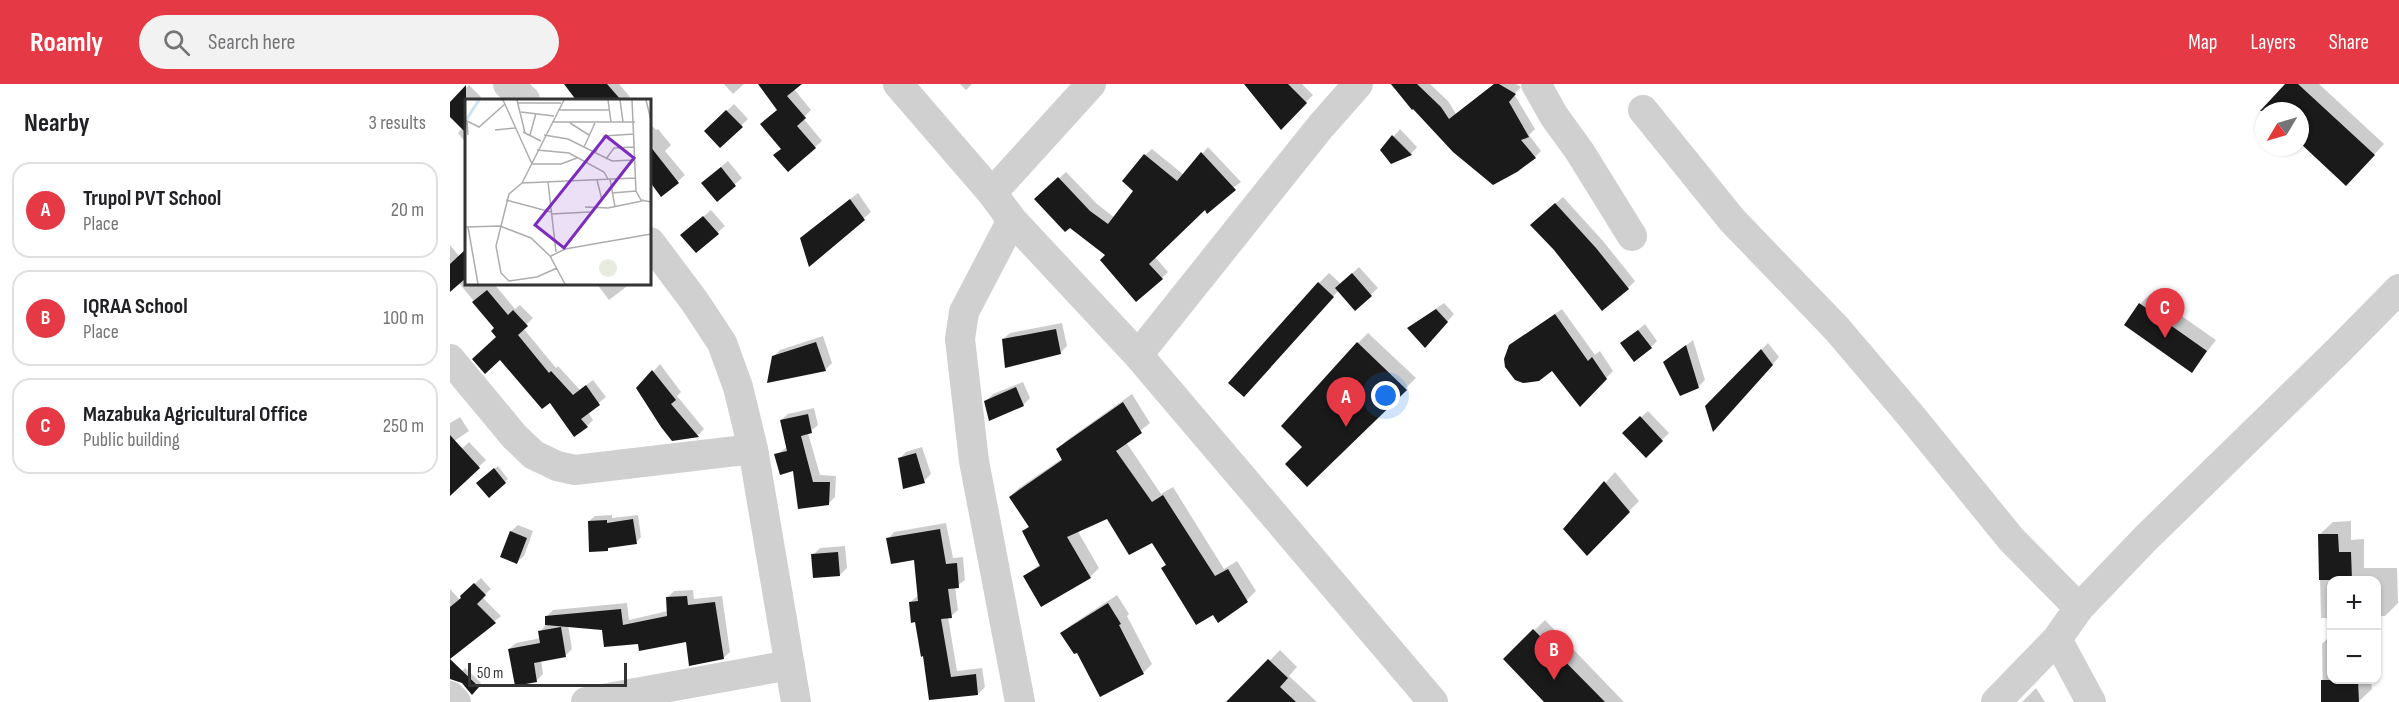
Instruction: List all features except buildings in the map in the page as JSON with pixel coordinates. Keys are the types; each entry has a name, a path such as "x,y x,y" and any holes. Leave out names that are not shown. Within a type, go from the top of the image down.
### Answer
{"street":[{"path":"508,84 524,99"},
{"path":"898,84 992,193 1012,220 1138,355 1433,702"},
{"path":"992,193 1091,84"},
{"path":"1138,355 1321,126 1358,84"},
{"path":"1536,84 1554,116 1580,152 1632,236"},
{"path":"1643,110 1732,220 1837,329 2011,539 2079,608"},
{"path":"1012,220 964,312 960,339 974,461 1020,702"},
{"path":"651,243 722,343 738,387 753,449 796,702"},
{"path":"1996,702 2057,639 2079,608 2146,538 2399,289"},
{"path":"450,358 513,436 534,455 557,466 575,470 753,449"},
{"path":"2057,639 2091,702"},
{"path":"586,702 790,665"},
{"path":"450,696 456,702"}],"place":[{"name":"Mazabuka Agricultural Office","path":"2165,338"},
{"name":"Trupol PVT School","path":"1346,427"},
{"name":"IQRAA School","path":"1554,680"}]}
